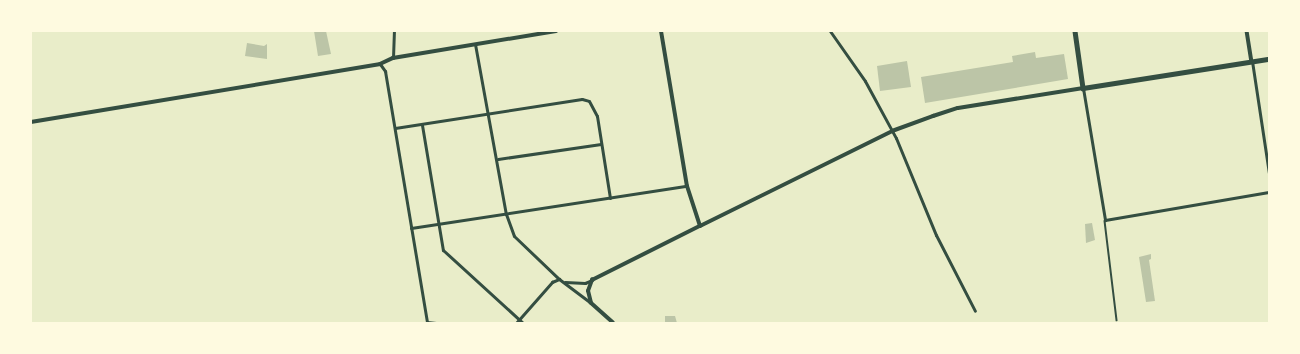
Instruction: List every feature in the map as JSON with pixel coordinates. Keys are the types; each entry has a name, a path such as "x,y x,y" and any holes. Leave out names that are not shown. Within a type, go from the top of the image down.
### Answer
{"main road":[{"path":"661,31 687,186 700,226 892,131 958,108 1269,59"},
{"path":"1075,31 1084,88"}],"street":[{"path":"393,58 394,31"},
{"path":"31,122 380,64 393,58 556,31"},
{"path":"830,31 865,81 892,131 911,170 936,235 975,311"},
{"path":"1247,31 1269,173"},
{"path":"476,44 498,159 506,214 514,236 559,279 591,303 613,323"},
{"path":"380,64 384,72 395,128 427,322 436,323"},
{"path":"1084,88 1105,220 1269,192"},
{"path":"395,128 582,99 589,101 595,110 610,198"},
{"path":"422,125 442,250 449,258 523,323"},
{"path":"498,159 601,144"},
{"path":"411,228 687,186"},
{"path":"564,282 585,283 700,226"},
{"path":"516,323 552,282 559,279"},
{"path":"591,303 588,291 592,280"}],"lane":[{"path":"1105,220 1117,320"}],"building":[{"path":"314,31 326,31 331,54 318,56"},
{"path":"247,43 264,46 267,44 267,59 245,56"},
{"path":"1035,52 1036,58 1064,54 1068,79 925,103 921,77 1013,62 1012,56"},
{"path":"907,61 911,87 880,91 877,66"},
{"path":"1092,223 1095,240 1086,243 1085,224"},
{"path":"1151,254 1151,259 1149,260 1155,301 1146,302 1139,257"},
{"path":"665,316 675,316 677,323 665,323"}]}
